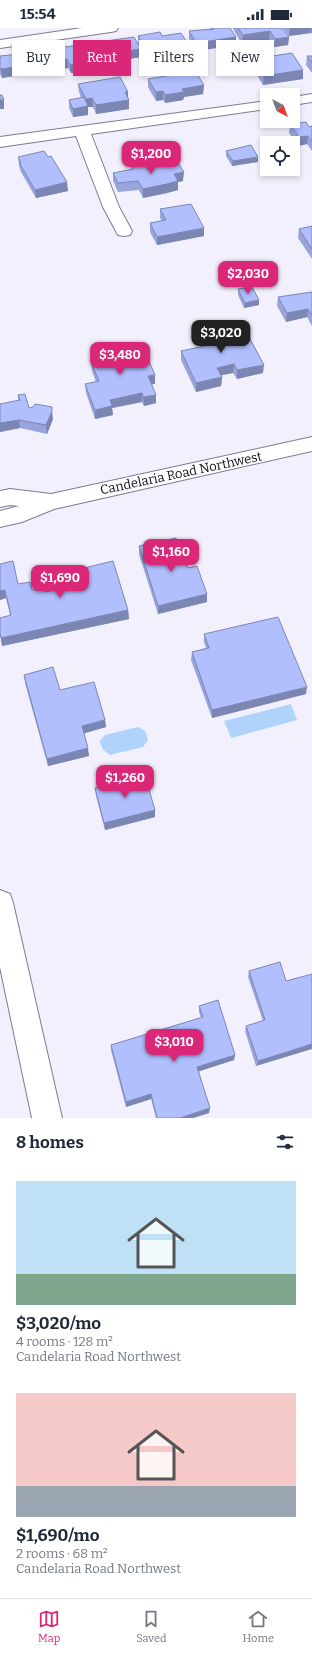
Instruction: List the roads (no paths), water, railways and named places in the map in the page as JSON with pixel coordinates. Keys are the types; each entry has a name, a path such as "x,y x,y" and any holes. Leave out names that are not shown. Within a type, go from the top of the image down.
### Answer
{"street":[{"path":"0,44 111,28"},
{"path":"300,100 312,98"},
{"path":"0,142 260,106"},
{"path":"82,131 111,207 124,231"},
{"name":"Candelaria Road Northwest","path":"0,519 15,516 50,502 312,444"},
{"name":"Candelaria Road Northwest","path":"0,499 10,497 50,502"},
{"path":"0,903 8,976 48,1118"}],"water":[{"path":"291,704 297,720 231,738 224,721"},
{"path":"138,727 145,731 148,740 143,747 110,755 104,751 100,741 105,735"}]}
